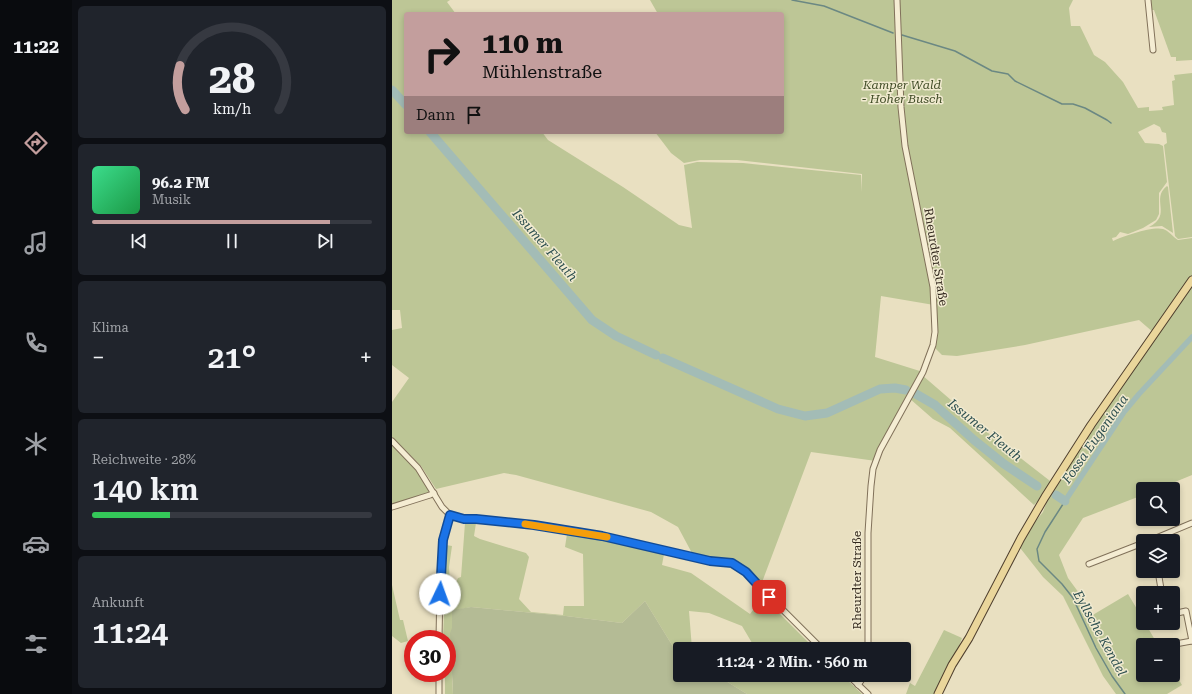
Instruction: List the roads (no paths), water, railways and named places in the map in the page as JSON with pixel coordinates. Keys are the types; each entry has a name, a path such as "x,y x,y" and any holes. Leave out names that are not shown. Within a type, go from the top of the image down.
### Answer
{"main road":[{"path":"938,694 952,665 969,638 1021,538 1045,497 1095,418 1192,280"}],"street":[{"name":"Rheurdter Straße","path":"868,642 868,533 870,486 873,469 880,450 923,372 933,345 935,332 933,287 905,146 901,107 897,0"},
{"path":"1148,0 1153,50"},
{"path":"392,441 418,468 442,507 450,515 464,519 534,525 602,536 710,561 732,563 746,572 760,588 815,642"},
{"path":"392,507 430,495 434,492"},
{"path":"439,630 443,540 450,515"},
{"path":"1166,534 1192,523"},
{"path":"1089,564 1136,546"},
{"path":"1180,612 1186,611 1192,641 1180,643"},
{"path":"439,682 439,694"},
{"path":"855,682 868,694"}],"waterway":[{"path":"792,0 824,6 893,33"},
{"path":"902,35 955,51 992,71 1008,74 1015,81 1062,104 1073,104 1085,108 1111,123"},
{"name":"Issumer Fleuth","path":"392,90 404,103"},
{"name":"Issumer Fleuth","path":"432,134 592,320 616,336 656,355"},
{"name":"Fossa Eugeniana","path":"1065,501 1124,412 1192,337"},
{"name":"Issumer Fleuth","path":"663,358 778,409 805,416 827,413 880,389 895,388 906,390"},
{"name":"Issumer Fleuth","path":"916,394 935,405 974,440 1004,464 1037,486"},
{"name":"Issumer Fleuth","path":"1056,495 1065,501"},
{"name":"Eyllsche Kendel","path":"1065,501 1045,532 1037,549 1039,561 1062,584 1073,598 1096,648 1112,676 1125,694"}],"park label":[{"name":"Kamper Wald - Hoher Busch","path":"902,92"}]}
